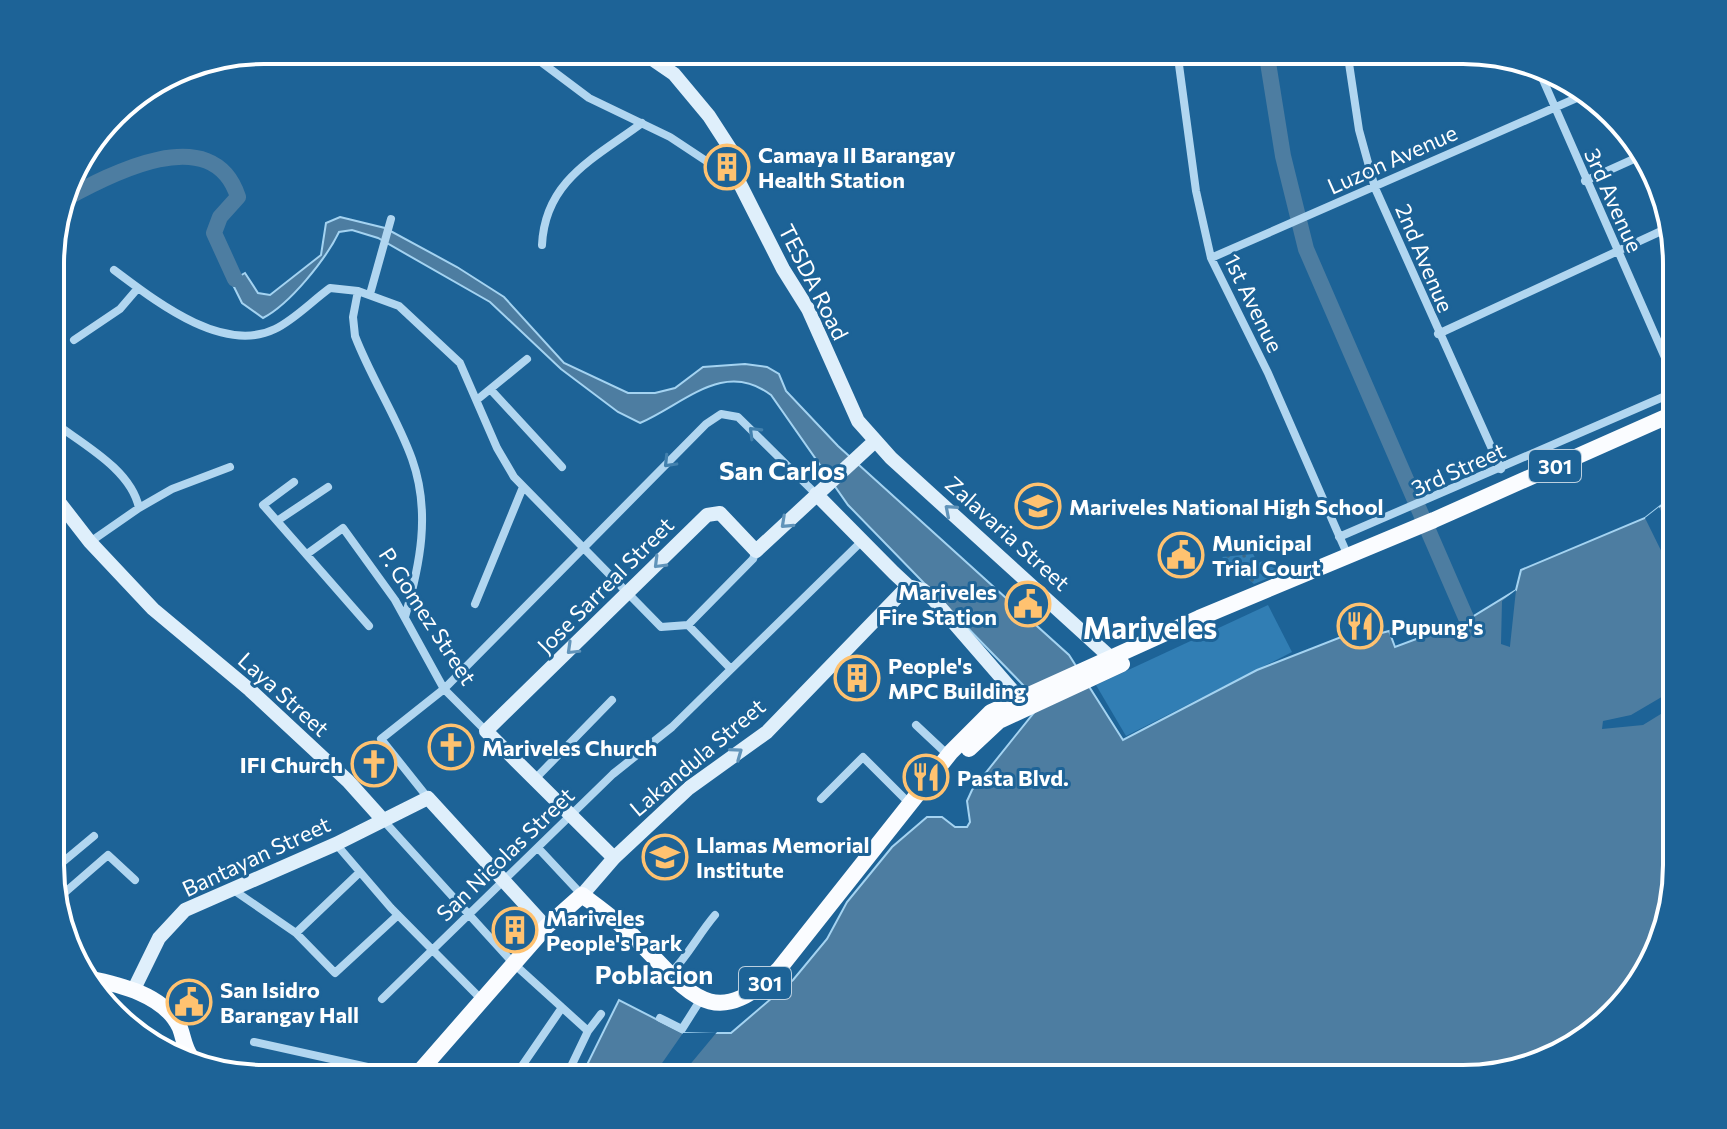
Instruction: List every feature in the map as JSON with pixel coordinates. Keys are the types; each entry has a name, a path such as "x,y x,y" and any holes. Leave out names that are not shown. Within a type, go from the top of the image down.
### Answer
{"main road":[{"name":"301","path":"1091,672 1110,657 1427,523 1663,418"},
{"name":"301","path":"701,999 731,1003 757,991 779,969 948,755 983,719 1202,628 1243,601"},
{"name":"301","path":"910,804 927,795 983,734 1026,699"},
{"path":"425,1065 546,927 582,895 633,935 670,975 701,999"},
{"path":"101,981 134,989 169,1014 180,1028 180,1046"}],"street":[{"path":"544,64 589,98 642,123 739,182"},
{"name":"TESDA Road","path":"659,64 674,74 709,116 731,150 739,182 783,269 808,309 858,421 875,441"},
{"name":"1st Avenue","path":"1179,64 1196,191 1211,258 1268,373 1348,556"},
{"name":"2nd Avenue","path":"1349,64 1359,130 1375,188 1501,469"},
{"name":"3rd Avenue","path":"1544,82 1663,354"},
{"name":"Luzon Avenue","path":"1211,258 1575,98"},
{"path":"542,245 543,230 564,181 642,123"},
{"path":"1585,181 1633,159"},
{"path":"370,294 390,223"},
{"path":"1438,334 1660,231"},
{"path":"114,270 191,323 215,331 250,334 274,330 330,288 370,294 399,306 460,363 497,448 523,487 661,627 688,625 753,559 756,551 875,441"},
{"path":"74,340 120,309 138,288"},
{"path":"358,291 353,317 355,336 412,460 422,505 422,554 405,617"},
{"path":"478,399 527,359"},
{"path":"491,390 562,467"},
{"name":"3rd Street","path":"1339,537 1426,503 1663,397"},
{"path":"546,927 428,798 381,739 444,689 706,424 721,414 744,422 908,586 923,590 933,599 1026,699"},
{"path":"64,430 125,478 136,495 139,508"},
{"name":"Zalavaria Street","path":"875,441 1110,657"},
{"path":"90,542 172,489 230,467"},
{"path":"294,482 263,505 369,626"},
{"path":"277,521 328,487"},
{"path":"475,604 523,487"},
{"name":"Laya Street","path":"64,508 90,542 153,609 250,690 348,781 514,964 588,1031"},
{"name":"Jose Sarreal Street","path":"486,731 713,511 756,551"},
{"name":"P. Gomez Street","path":"307,554 343,528 405,617 444,689 614,858"},
{"name":"San Nicolas Street","path":"382,999 613,774 672,727 729,667 864,539"},
{"name":"Lakandula Street","path":"582,895 614,858 689,788 767,732 908,586"},
{"path":"688,625 729,667"},
{"path":"533,780 612,700"},
{"path":"916,725 948,755"},
{"path":"821,799 863,757 910,804"},
{"name":"Bantayan Street","path":"134,989 159,938 185,910 336,844 428,798"},
{"path":"64,861 94,836"},
{"path":"336,844 398,915 482,1000"},
{"path":"539,849 582,895"},
{"path":"66,891 108,855 135,880"},
{"path":"296,933 360,872"},
{"path":"232,888 296,933 335,973 398,915"},
{"path":"670,975 690,953 697,936 715,915"},
{"path":"660,1018 682,1029 701,999"},
{"path":"523,1065 561,1009"},
{"path":"572,1065 588,1031 601,1014"},
{"path":"254,1042 358,1065"}],"shaded area":[{"path":"340,217 385,228 457,267 504,297 564,363 628,393 655,393 675,388 703,367 745,364 767,367 779,374 786,391 838,446 1069,655 1123,740 1257,670 1359,630 1363,638 1389,631 1395,647 1467,620 1516,590 1521,570 1645,518 1663,504 1663,878 1652,929 1629,976 1595,1015 1563,1038 1527,1054 1476,1065 587,1065 619,1000 683,1033 731,1033 793,980 827,939 847,902 892,847 927,817 942,817 955,827 967,827 970,822 967,801 972,790 1036,710 1025,687 848,505 771,395 754,385 720,383 704,388 640,423 618,412 561,369 490,302 378,238 352,230 339,232 306,280 263,318 242,303 231,281 245,273 258,293 270,295 321,255 326,223"},
{"path":"1253,554 1258,563 1270,558 1278,574 1254,584 1222,557"},
{"path":"1268,605 1292,652 1126,736 1096,685"}],"pier":[{"path":"1659,507 1663,515 1663,555 1645,518"},
{"path":"1516,590 1510,647 1501,644 1502,601"},
{"path":"1663,696 1663,713 1643,725 1602,729 1603,721 1631,715"},
{"path":"717,1032 690,1065 661,1065 683,1033"}],"waterway":[{"path":"1268,64 1283,156 1306,249 1467,620"},
{"path":"77,193 132,167 159,160 184,157 207,161 225,174 238,197 220,217 214,233 235,279"}],"place":[{"name":"Camaya II Barangay Health Station","path":"727,167"},
{"name":"Mariveles National High School","path":"1038,506"},
{"name":"Municipal Trial Court","path":"1181,555"},
{"name":"Mariveles Fire Station","path":"1028,604"},
{"name":"Pupung's","path":"1360,626"},
{"name":"People's MPC Building","path":"857,678"},
{"name":"Mariveles Church","path":"451,747"},
{"name":"IFI Church","path":"374,764"},
{"name":"Pasta Blvd.","path":"926,777"},
{"name":"Llamas Memorial Institute","path":"665,857"},
{"name":"Mariveles People's Park","path":"515,930"},
{"name":"San Isidro Barangay Hall","path":"189,1002"}],"district":[{"name":"San Carlos","path":"782,469"},
{"name":"Mariveles","path":"1150,626"},
{"name":"Poblacion","path":"654,973"}]}
